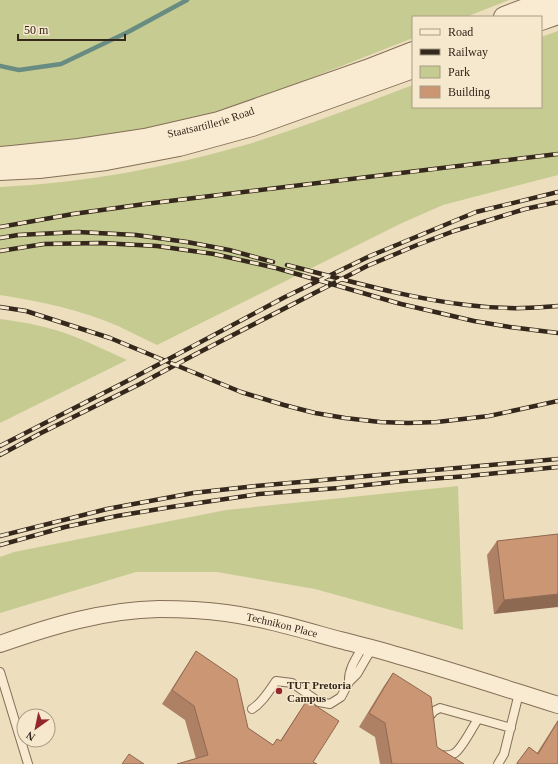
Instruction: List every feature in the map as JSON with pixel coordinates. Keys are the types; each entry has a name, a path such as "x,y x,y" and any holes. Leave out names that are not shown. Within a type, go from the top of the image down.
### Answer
{"street":[{"path":"507,16 549,0"},
{"path":"542,20 558,14"},
{"name":"Staatsartillerie Road","path":"0,157 80,149 145,139 219,122 367,70 412,52"},
{"name":"Staatsartillerie Road","path":"0,170 39,168 106,160 179,146 252,126 412,68"},
{"name":"Technikon Place","path":"0,644 69,622 130,611 193,610 226,613 279,623 396,655 558,705"}],"lane":[{"path":"252,709 263,699 276,681 292,682 320,702 330,704 341,697 349,682 357,674 367,647"},
{"path":"0,672 28,764"},
{"path":"498,764 504,754 519,693"},
{"path":"431,730 429,717 434,711 440,708 511,728"},
{"path":"434,750 441,755 447,756 454,753 460,747 478,719"}],"green space":[{"path":"0,0 509,0 469,16 412,16 412,38 265,96 226,109 186,120 105,137 0,148"},
{"path":"558,31 558,175 443,205 402,223 157,345 118,326 90,315 45,303 0,295 0,187 93,178 185,161 245,145 412,85 412,108 542,108 542,37"},
{"path":"0,319 37,325 55,330 127,360 0,423"},
{"path":"458,486 463,630 315,589 217,572 136,572 0,613 0,557 14,552 226,510"}],"building":[{"path":"558,534 558,594 504,600 497,541"},
{"path":"196,651 237,679 248,728 273,745 277,739 281,741 307,700 339,721 313,762 317,764 177,764 208,755 194,706 172,690"},
{"path":"393,673 431,697 437,747 464,764 392,764 385,723 369,713"},
{"path":"558,721 558,764 517,763 529,747 538,754"},
{"path":"129,754 144,764 122,764"}],"waterway":[{"path":"0,66 19,70 61,64 128,32 187,0"}],"railway":[{"path":"0,227 73,214 145,204 558,154"},
{"path":"0,446 133,378 285,297 370,256 476,212 558,192"},
{"path":"0,455 367,266 454,231 525,209 558,202"},
{"path":"0,238 18,235 78,232 136,235 187,242 229,250 273,262"},
{"path":"0,251 44,244 100,243 157,246 214,254 276,268 401,304 474,321 558,333"},
{"path":"287,265 376,288 444,302 501,308 558,306"},
{"path":"0,307 26,311 110,338 241,392 315,413 380,422 437,422 489,416 558,401"},
{"path":"0,536 107,509 193,493 558,459"},
{"path":"0,545 65,527 117,516 259,494 339,488 558,467"}],"place":[{"name":"TUT Pretoria Campus","path":"279,691"}]}
